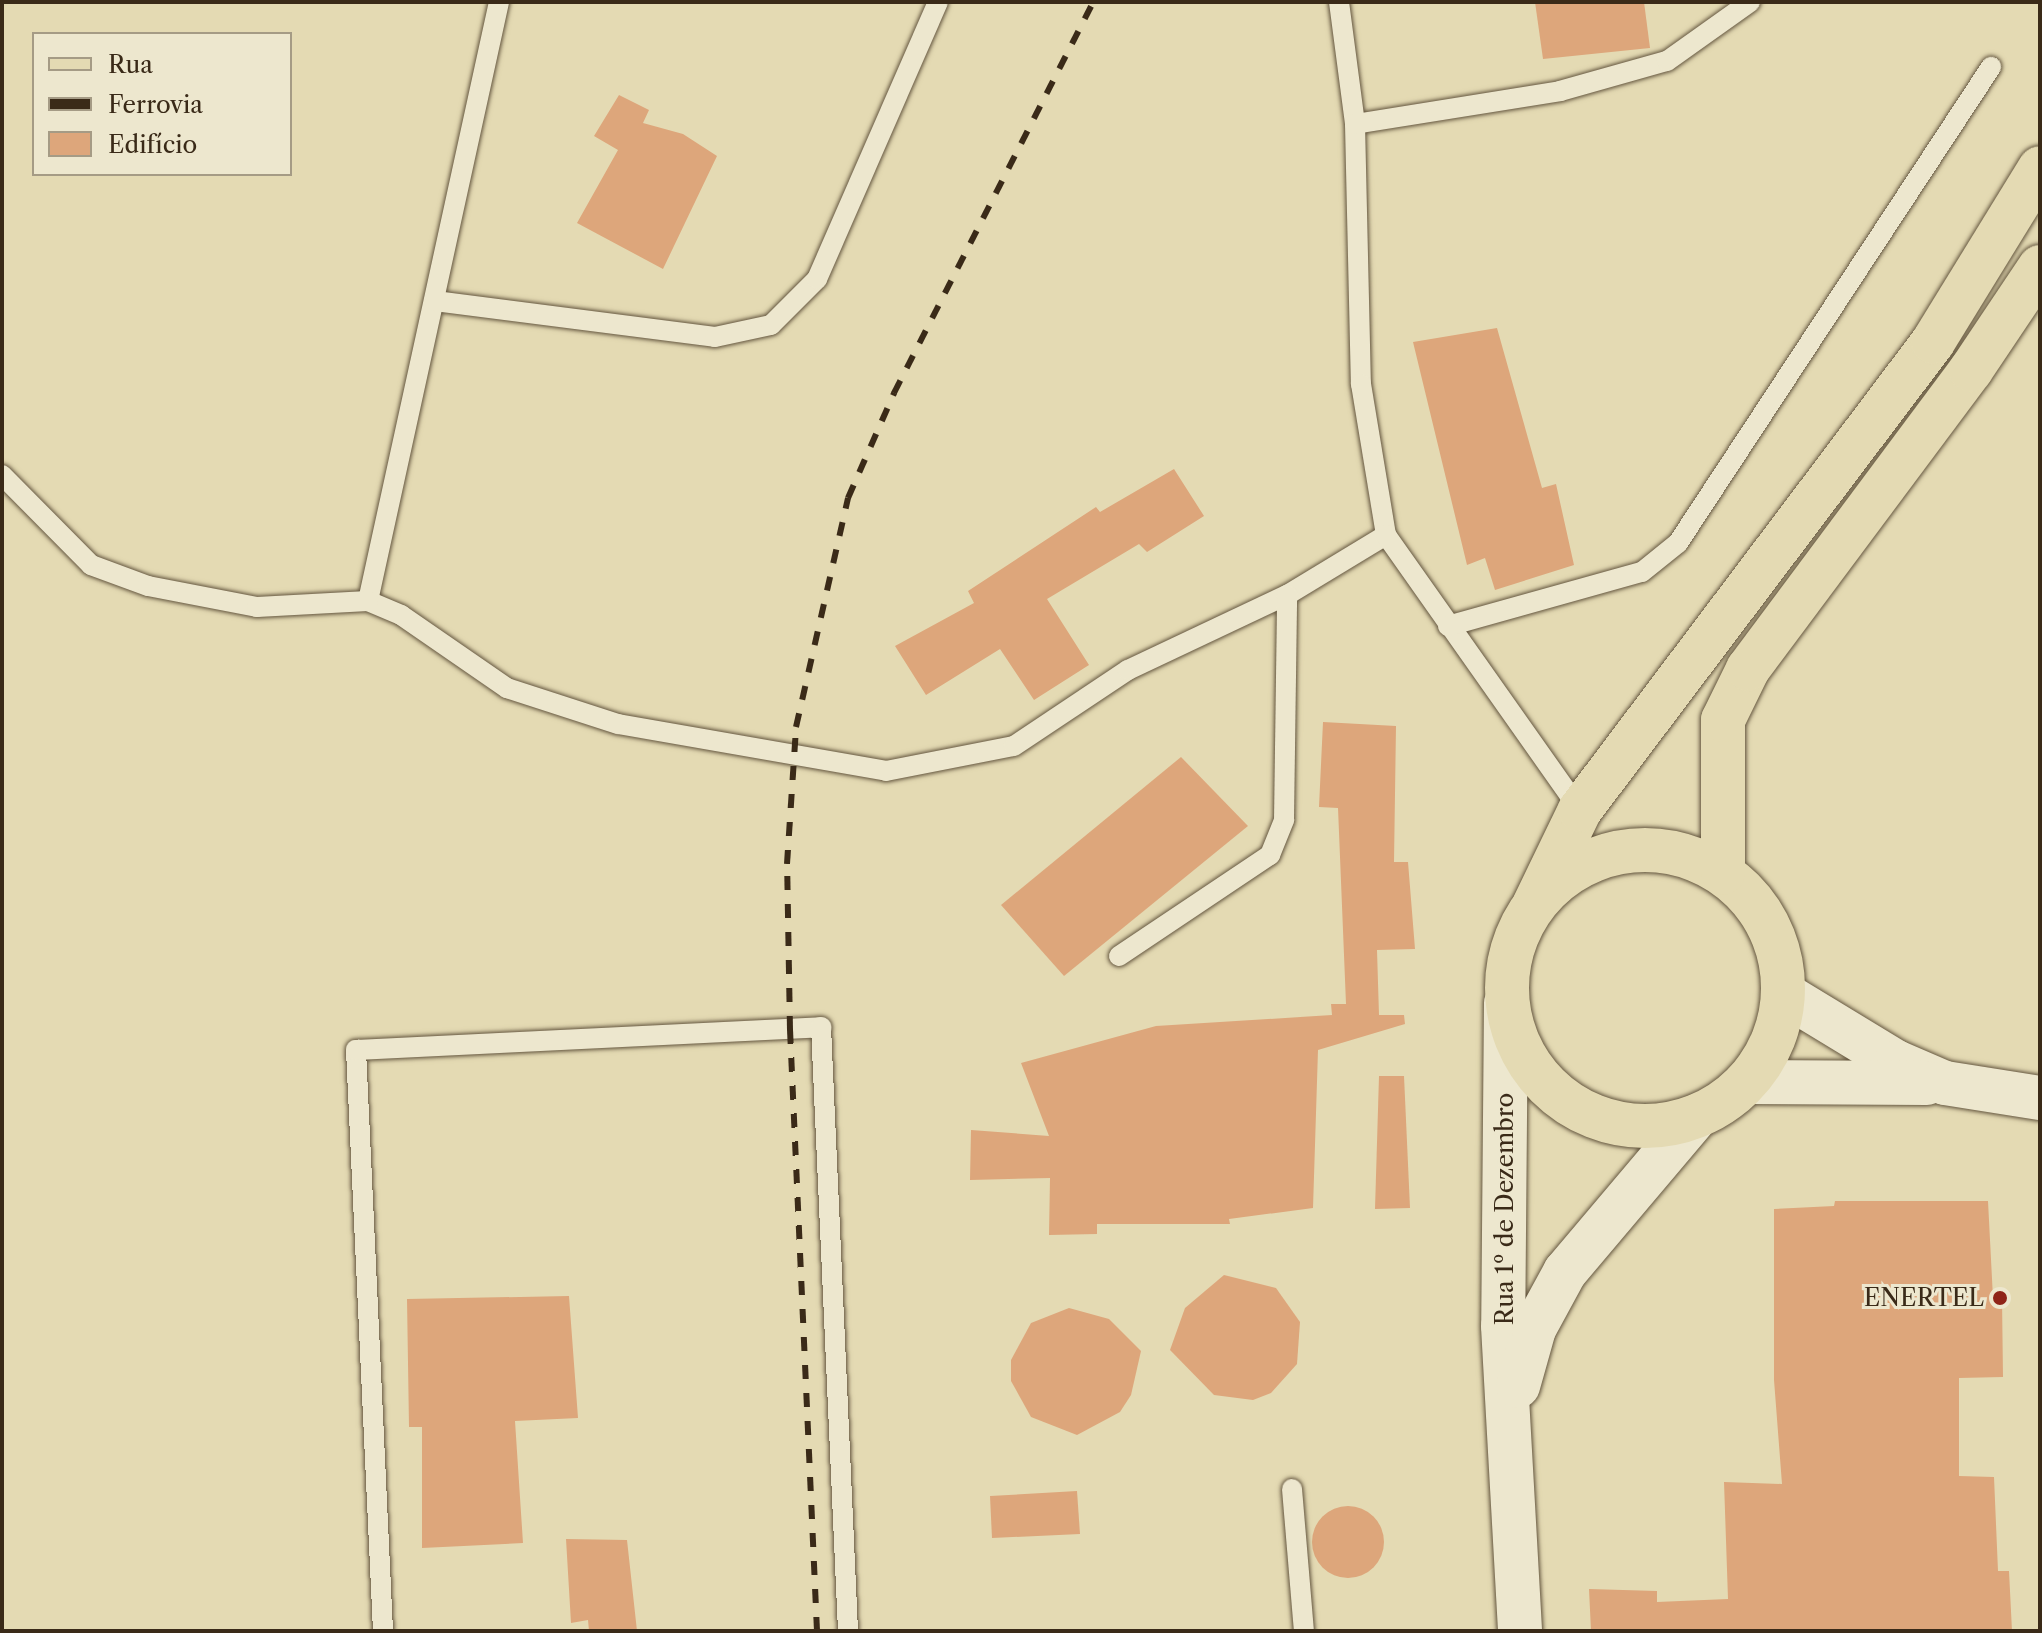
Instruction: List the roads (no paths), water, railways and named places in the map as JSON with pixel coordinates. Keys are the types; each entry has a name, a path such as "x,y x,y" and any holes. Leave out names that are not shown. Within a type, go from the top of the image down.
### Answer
{"main road":[{"path":"1534,905 1557,878 1596,857 1639,849 1683,854 1723,873 1769,926 1782,966 1784,994 1773,1042 1747,1082 1697,1116 1642,1125 1614,1123 1574,1107 1541,1080 1517,1044 1506,1003 1513,939 1534,905 1580,810 1933,342 2040,168"},
{"path":"1723,873 1723,720 1748,669 1971,370 2040,267"},
{"path":"1784,994 1896,1062 1945,1083"},
{"name":"Rua 1º de Dezembro","path":"1506,1003 1503,1326 1520,1631"},
{"path":"1747,1082 1945,1083 2040,1098"},
{"name":"Rua 1º de Dezembro","path":"1510,1415 1534,1329 1565,1272 1697,1116"}],"lane":[{"path":"368,601 499,2"},
{"path":"435,301 715,337 771,325 817,279 938,2"},
{"path":"1339,2 1355,124 1361,384 1386,535 1580,810"},
{"path":"1355,124 1560,91 1667,61 1750,2"},
{"path":"1448,626 1642,572 1678,543 1991,67"},
{"path":"2,475 91,565 148,586 257,607 368,601 401,615 521,693 618,724 886,771 1014,746 1128,670 1287,595 1386,535"},
{"path":"1119,956 1270,855 1284,820 1287,595"},
{"path":"383,1631 356,1050 821,1027 848,1631"},
{"path":"1292,1489 1304,1631"}],"railway":[{"path":"817,1631 790,1030 787,864 796,727 848,498 894,393 1093,2"}],"place":[{"name":"ENERTEL","path":"2000,1298"}]}
